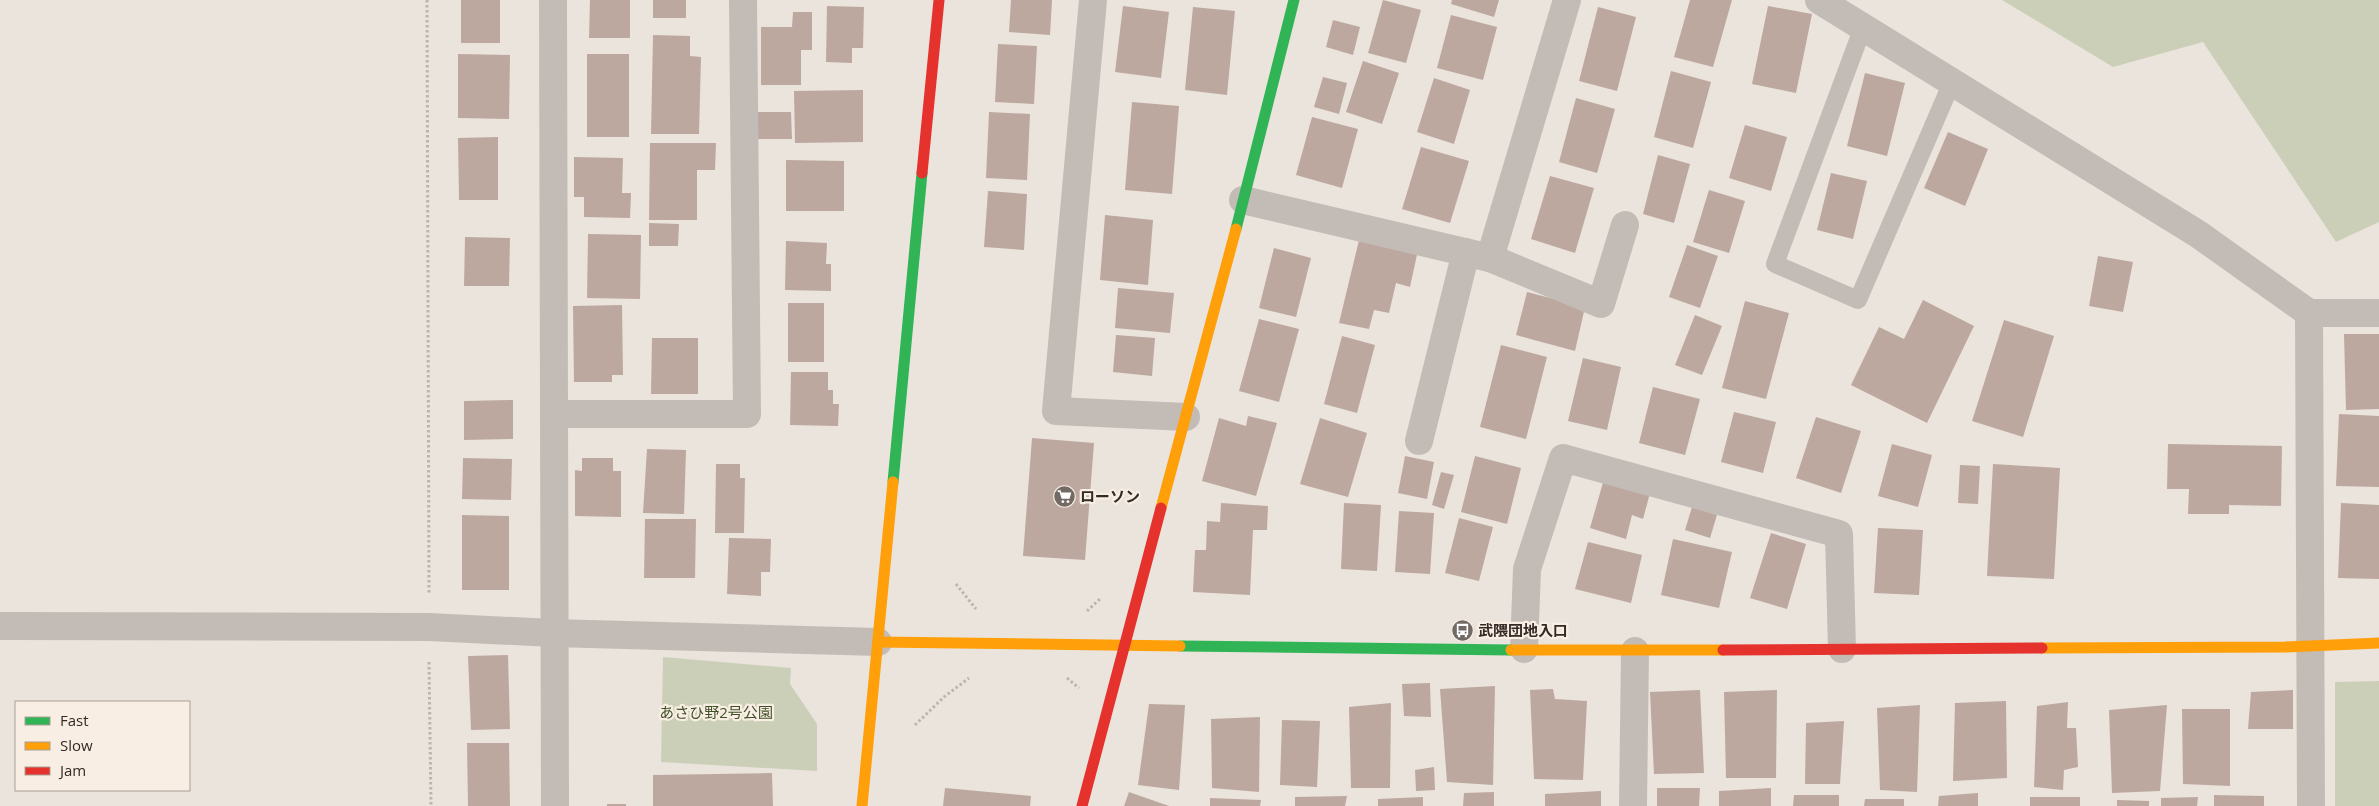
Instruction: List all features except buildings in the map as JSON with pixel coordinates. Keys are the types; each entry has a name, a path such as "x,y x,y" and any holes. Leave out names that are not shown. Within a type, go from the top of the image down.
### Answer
{"street":[{"path":"553,0 555,806"},
{"path":"554,414 747,414 743,0"},
{"path":"862,806 939,0"},
{"path":"1094,0 1056,411 1186,417"},
{"path":"1082,806 1186,417 1294,0"},
{"path":"1419,441 1478,255 1567,0"},
{"path":"1819,0 2198,234 2309,313 2379,313"},
{"path":"1243,200 1478,255 1601,304 1625,225"},
{"path":"2309,313 2312,645 2311,806"},
{"path":"1524,649 1527,570 1563,458 1839,534 1842,649"},
{"path":"0,626 429,627 554,633 878,642 1635,651 2379,643"},
{"path":"1634,806 1635,651"}],"lane":[{"path":"1864,27 1775,264 1858,300 1952,82"}],"path":[{"path":"427,0 431,806"},
{"path":"1063,674 1077,688 1112,691"},
{"path":"915,725 944,697 969,678 978,677"}],"green space":[{"path":"2002,0 2379,0 2379,222 2336,242 2203,42 2113,67"},
{"name":"あさひ野2号公園","path":"663,657 791,668 790,684 817,724 817,771 661,762"},
{"path":"2379,681 2379,806 2335,806 2335,682"}],"traffic: fast":[{"path":"1236,229 1294,0"},
{"path":"893,482 922,173"},
{"path":"1180,646 1511,650"}],"traffic: slow":[{"path":"1161,508 1236,229"},
{"path":"862,806 893,482"},
{"path":"878,642 1180,646"},
{"path":"2042,648 2285,647 2379,643"},
{"path":"1511,650 1723,650"}],"traffic: jam":[{"path":"922,173 939,0"},
{"path":"1082,806 1161,508"},
{"path":"1723,650 2042,648"}],"place":[{"name":"ローソン","path":"1064,497"},
{"name":"武隈団地入口","path":"1462,631"}]}
